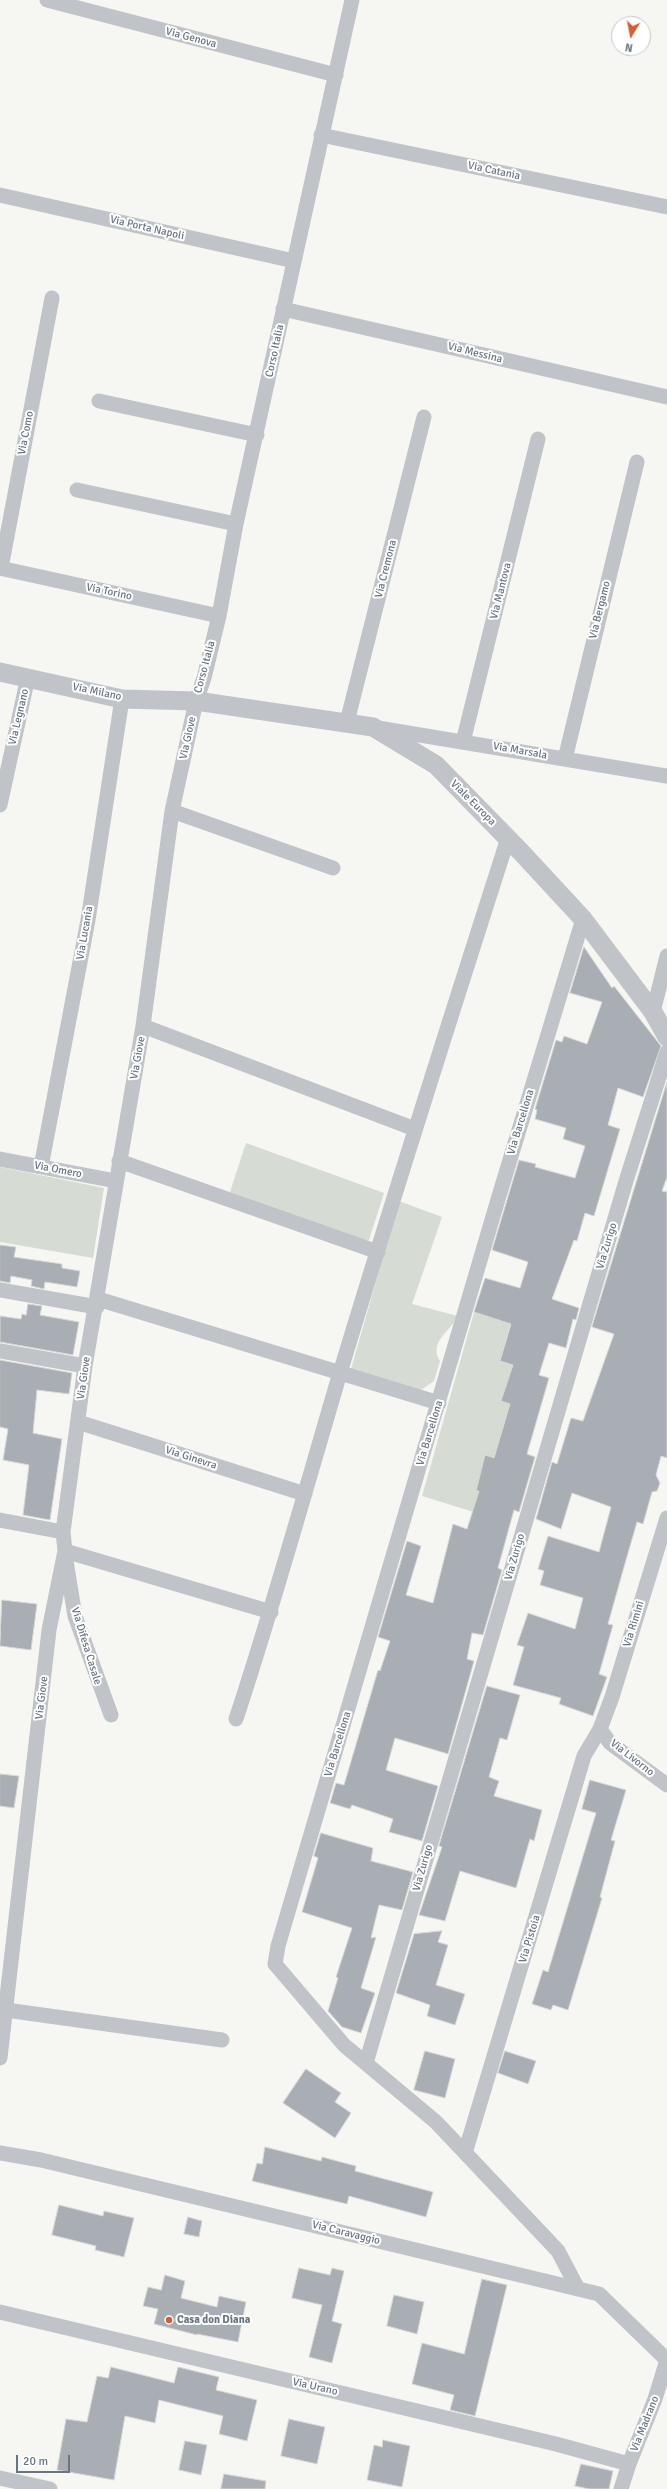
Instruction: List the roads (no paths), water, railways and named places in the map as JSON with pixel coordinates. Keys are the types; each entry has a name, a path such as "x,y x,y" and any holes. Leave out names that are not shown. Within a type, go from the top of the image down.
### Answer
{"street":[{"name":"Via Genova","path":"47,0 336,75"},
{"name":"Corso Italia","path":"196,701 204,678 218,616 236,524 257,435 321,135 352,0"},
{"name":"Via Catania","path":"321,135 667,207"},
{"name":"Via Porta Napoli","path":"0,195 294,261"},
{"name":"Via Como","path":"1,568 52,298"},
{"name":"Via Messina","path":"283,309 667,397"},
{"path":"99,401 257,435"},
{"name":"Via Cremona","path":"347,722 424,417"},
{"name":"Via Mantova","path":"463,742 538,439"},
{"name":"Via Bergamo","path":"565,759 637,462"},
{"path":"77,490 236,524"},
{"name":"Via Torino","path":"1,568 218,616"},
{"name":"Via Milano","path":"0,672 122,698 196,701"},
{"name":"Via Legnano","path":"0,804 28,677"},
{"name":"Via Lucania","path":"41,1167 88,920 122,698"},
{"name":"Viale Europa","path":"196,701 373,727 436,765 508,838 583,920 653,1012 667,1037"},
{"name":"Via Giove","path":"0,2058 49,1630 65,1551 64,1532 85,1366 97,1303 119,1161 143,1026 172,811 196,701"},
{"name":"Via Marsala","path":"373,727 667,776"},
{"path":"172,811 333,868"},
{"path":"236,1719 271,1612 341,1372 415,1128 508,838"},
{"name":"Via Barcellona","path":"578,2289 558,2251 436,2122 344,2045 275,1964 278,1946 583,920"},
{"path":"653,1012 667,956"},
{"path":"143,1026 415,1128"},
{"name":"Via Zurigo","path":"366,2063 606,1248 667,1052"},
{"name":"Via Omero","path":"0,1159 116,1181"},
{"path":"119,1161 378,1252"},
{"path":"0,1290 97,1303 341,1372 439,1403"},
{"path":"0,1351 85,1366"},
{"name":"Via Ginevra","path":"78,1422 305,1494"},
{"name":"Via Rimini","path":"600,1729 667,1518"},
{"path":"0,1520 64,1532"},
{"path":"65,1551 271,1612"},
{"name":"Via Difesa Casale","path":"65,1551 75,1616 110,1715"},
{"name":"Via Livorno","path":"600,1729 610,1742 667,1785"},
{"name":"Via Pistoia","path":"465,2152 584,1756 600,1729"},
{"path":"6,2010 222,2040"},
{"name":"Via Caravaggio","path":"0,2153 41,2160 599,2294 667,2360"},
{"name":"Via Urano","path":"0,2312 548,2442 629,2464"},
{"name":"Via Madrano","path":"621,2489 629,2464 655,2399 667,2360"},
{"path":"0,2478 50,2489"}],"place":[{"name":"Casa don Diana","path":"169,2320"}]}
